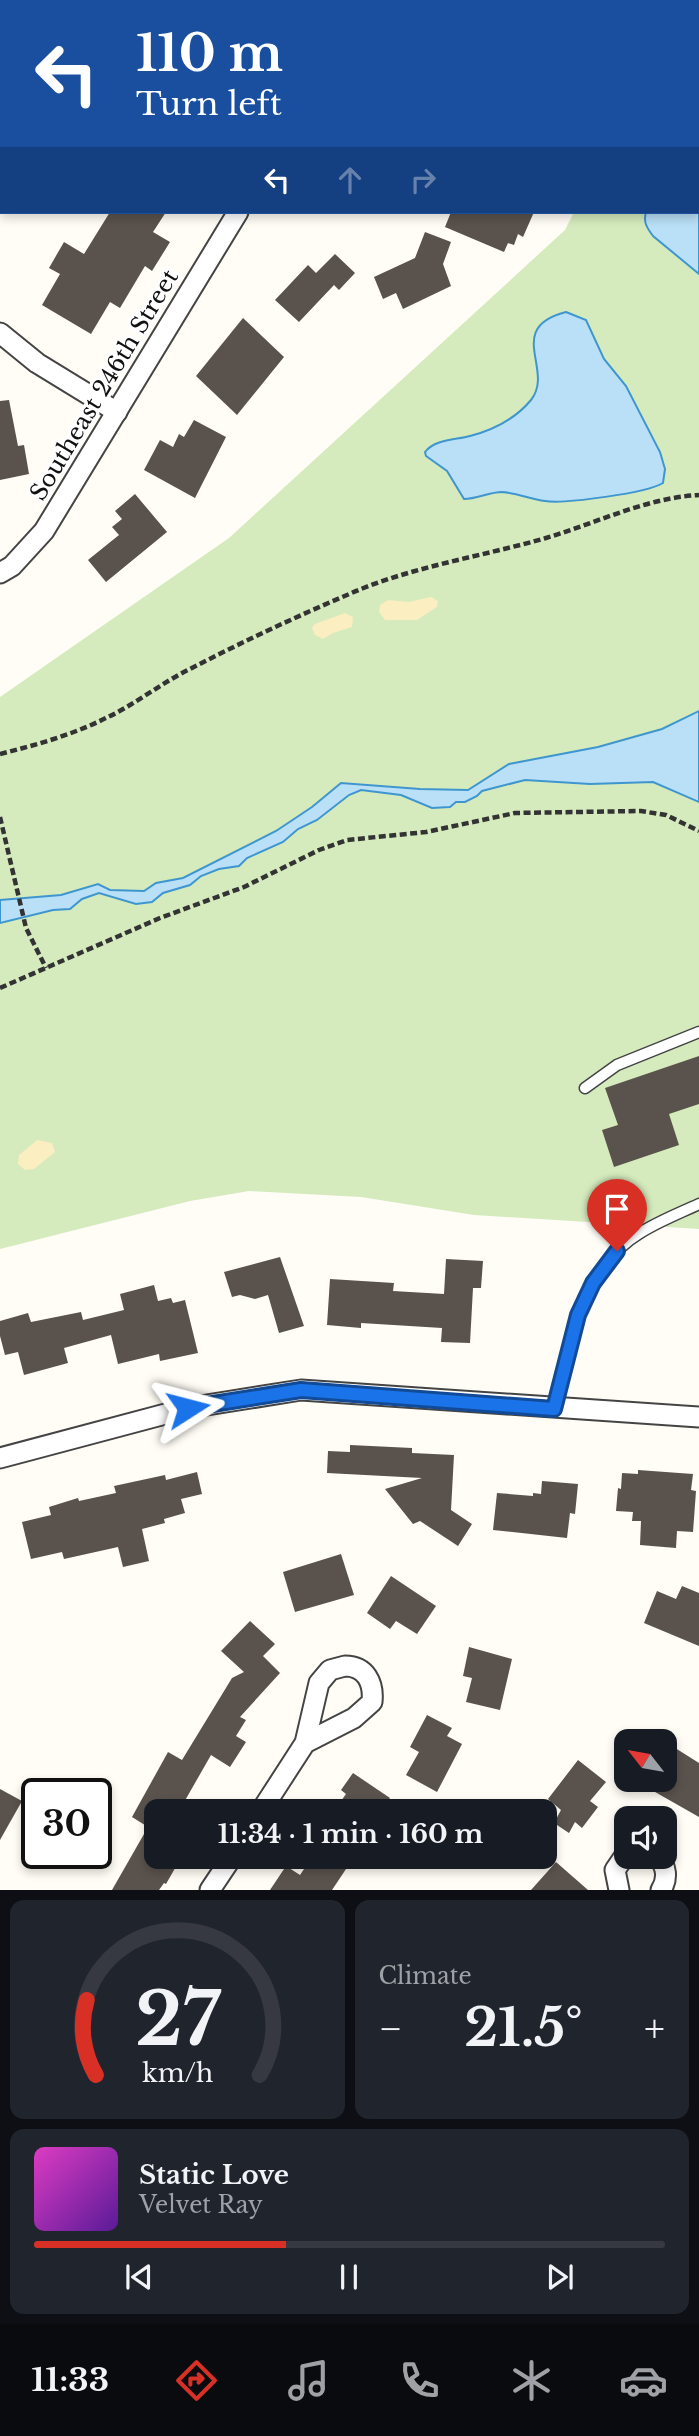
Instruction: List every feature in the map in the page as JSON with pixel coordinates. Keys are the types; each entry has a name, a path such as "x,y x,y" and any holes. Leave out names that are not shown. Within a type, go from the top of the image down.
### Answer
{"street":[{"name":"Southeast 246th Street","path":"0,573 12,566 44,531 237,214"},
{"path":"0,333 37,363 117,412"},
{"path":"0,1458 188,1408 301,1390 699,1417"},
{"path":"269,1799 306,1743"},
{"path":"210,1890 224,1869"},
{"path":"616,1869 619,1890"},
{"path":"661,1890 666,1877 664,1869"}],"lane":[{"path":"585,1088 617,1065 699,1032"},
{"path":"554,1409 578,1315 593,1283 617,1251 639,1233 699,1204"}],"path":[{"path":"2,755 107,718 164,682 219,653 352,593 392,579 547,538 651,502 676,496 699,495"},
{"path":"0,988 160,918 244,887 319,850 347,840 426,832 515,813 641,811 666,815 699,831"},
{"path":"0,817 26,928 46,968"}],"green space":[{"path":"573,214 699,214 699,1229 474,1215 361,1197 249,1191 190,1201 0,1249 0,697 229,538 565,230"}],"sand":[{"path":"431,597 438,601 437,607 417,620 385,620 379,612 380,605 388,600 409,602"},
{"path":"345,613 353,617 352,627 323,639 315,635 312,628 315,624"},
{"path":"37,1140 52,1143 55,1152 34,1169 25,1170 18,1164 19,1155"}],"water":[{"path":"646,214 699,214 699,274 653,236 645,219"},
{"path":"566,312 586,320 604,359 626,386 660,452 665,469 663,483 624,494 570,501 545,501 502,492 464,499 447,471 426,456 425,452 440,442 470,436 495,427 525,406 537,388 534,339 538,328 548,319"},
{"path":"699,711 699,802 653,782 590,784 525,780 482,791 465,802 456,802 450,807 432,808 401,795 361,790 349,795 317,820 298,829 283,842 247,858 239,866 219,869 201,876 190,885 163,893 152,902 136,904 99,893 82,899 70,909 53,910 0,923 0,900 61,895 98,884 110,890 144,891 156,883 183,878 276,831 341,783 468,790 509,764 598,747 662,729"}],"building":[{"path":"109,214 165,214 153,232 170,242 152,271 145,266 120,308 110,302 91,334 42,305 60,274 49,268 64,242 84,254"},
{"path":"450,214 533,214 523,237 518,234 514,245 508,243 504,252 445,227"},
{"path":"425,232 451,242 443,264 451,286 403,309 396,293 383,299 374,277 415,258"},
{"path":"335,254 355,273 339,290 334,285 299,322 275,300 308,265 316,273"},
{"path":"243,318 284,357 237,415 196,376"},
{"path":"9,400 18,446 24,445 29,474 0,480 0,401"},
{"path":"194,420 226,437 195,498 144,470 160,440 173,447 179,434 184,437"},
{"path":"135,494 167,532 106,582 88,560 119,535 112,527 122,519 115,511"},
{"path":"699,1056 699,1104 669,1114 679,1145 614,1167 602,1130 618,1125 605,1088"},
{"path":"280,1257 304,1326 279,1333 268,1295 255,1299 240,1295 232,1297 224,1272"},
{"path":"446,1259 483,1261 481,1288 473,1288 470,1343 441,1342 442,1328 361,1323 361,1328 327,1325 330,1279 394,1283 393,1291 444,1294"},
{"path":"154,1285 158,1301 171,1298 173,1303 185,1300 198,1353 160,1361 159,1354 118,1364 111,1335 64,1348 68,1363 24,1375 18,1352 5,1355 0,1336 0,1321 28,1313 31,1322 81,1312 83,1320 124,1310 120,1294"},
{"path":"350,1445 412,1448 412,1453 454,1455 451,1510 472,1524 458,1546 420,1521 413,1524 385,1489 422,1478 327,1473 328,1451 350,1452"},
{"path":"638,1470 693,1474 691,1490 696,1491 693,1532 677,1531 676,1548 640,1545 641,1521 632,1521 633,1512 616,1511 622,1473 638,1474"},
{"path":"197,1472 202,1494 181,1499 185,1513 164,1519 165,1523 142,1529 149,1561 123,1567 118,1547 64,1559 62,1552 31,1559 22,1522 51,1515 49,1507 78,1498 79,1501 116,1493 114,1486 165,1475 166,1480"},
{"path":"542,1481 578,1484 575,1514 570,1513 567,1538 493,1530 497,1493 533,1496 533,1493 541,1494"},
{"path":"341,1554 354,1595 295,1612 283,1572"},
{"path":"391,1576 436,1606 417,1634 396,1621 390,1629 367,1613"},
{"path":"682,1586 699,1593 699,1646 644,1623 657,1591 676,1599"},
{"path":"250,1621 275,1644 263,1656 280,1673 240,1717 246,1720 236,1736 246,1742 230,1767 211,1755 186,1799 144,1799 144,1824 132,1817 168,1752 182,1760 232,1678 244,1672 221,1651"},
{"path":"469,1647 512,1659 500,1710 466,1702 472,1678 463,1676"},
{"path":"427,1715 452,1728 447,1736 462,1744 437,1792 406,1775 419,1752 410,1747"},
{"path":"677,1749 699,1763 699,1817 655,1792 677,1792"},
{"path":"578,1760 606,1782 590,1801 598,1807 582,1828 575,1822 569,1833 557,1825 561,1810 557,1807 557,1799 548,1799"},
{"path":"353,1773 390,1798 342,1799 346,1794 341,1790"},
{"path":"0,1789 21,1803 0,1840"},
{"path":"144,1834 144,1869 175,1869 159,1890 112,1890"},
{"path":"557,1863 588,1890 531,1890 550,1869 557,1869"},
{"path":"284,1869 291,1869 300,1875 304,1869 346,1869 332,1890 270,1890"}],"route":[{"path":"188,1408 301,1390 554,1409 578,1315 593,1283 617,1251"}]}
